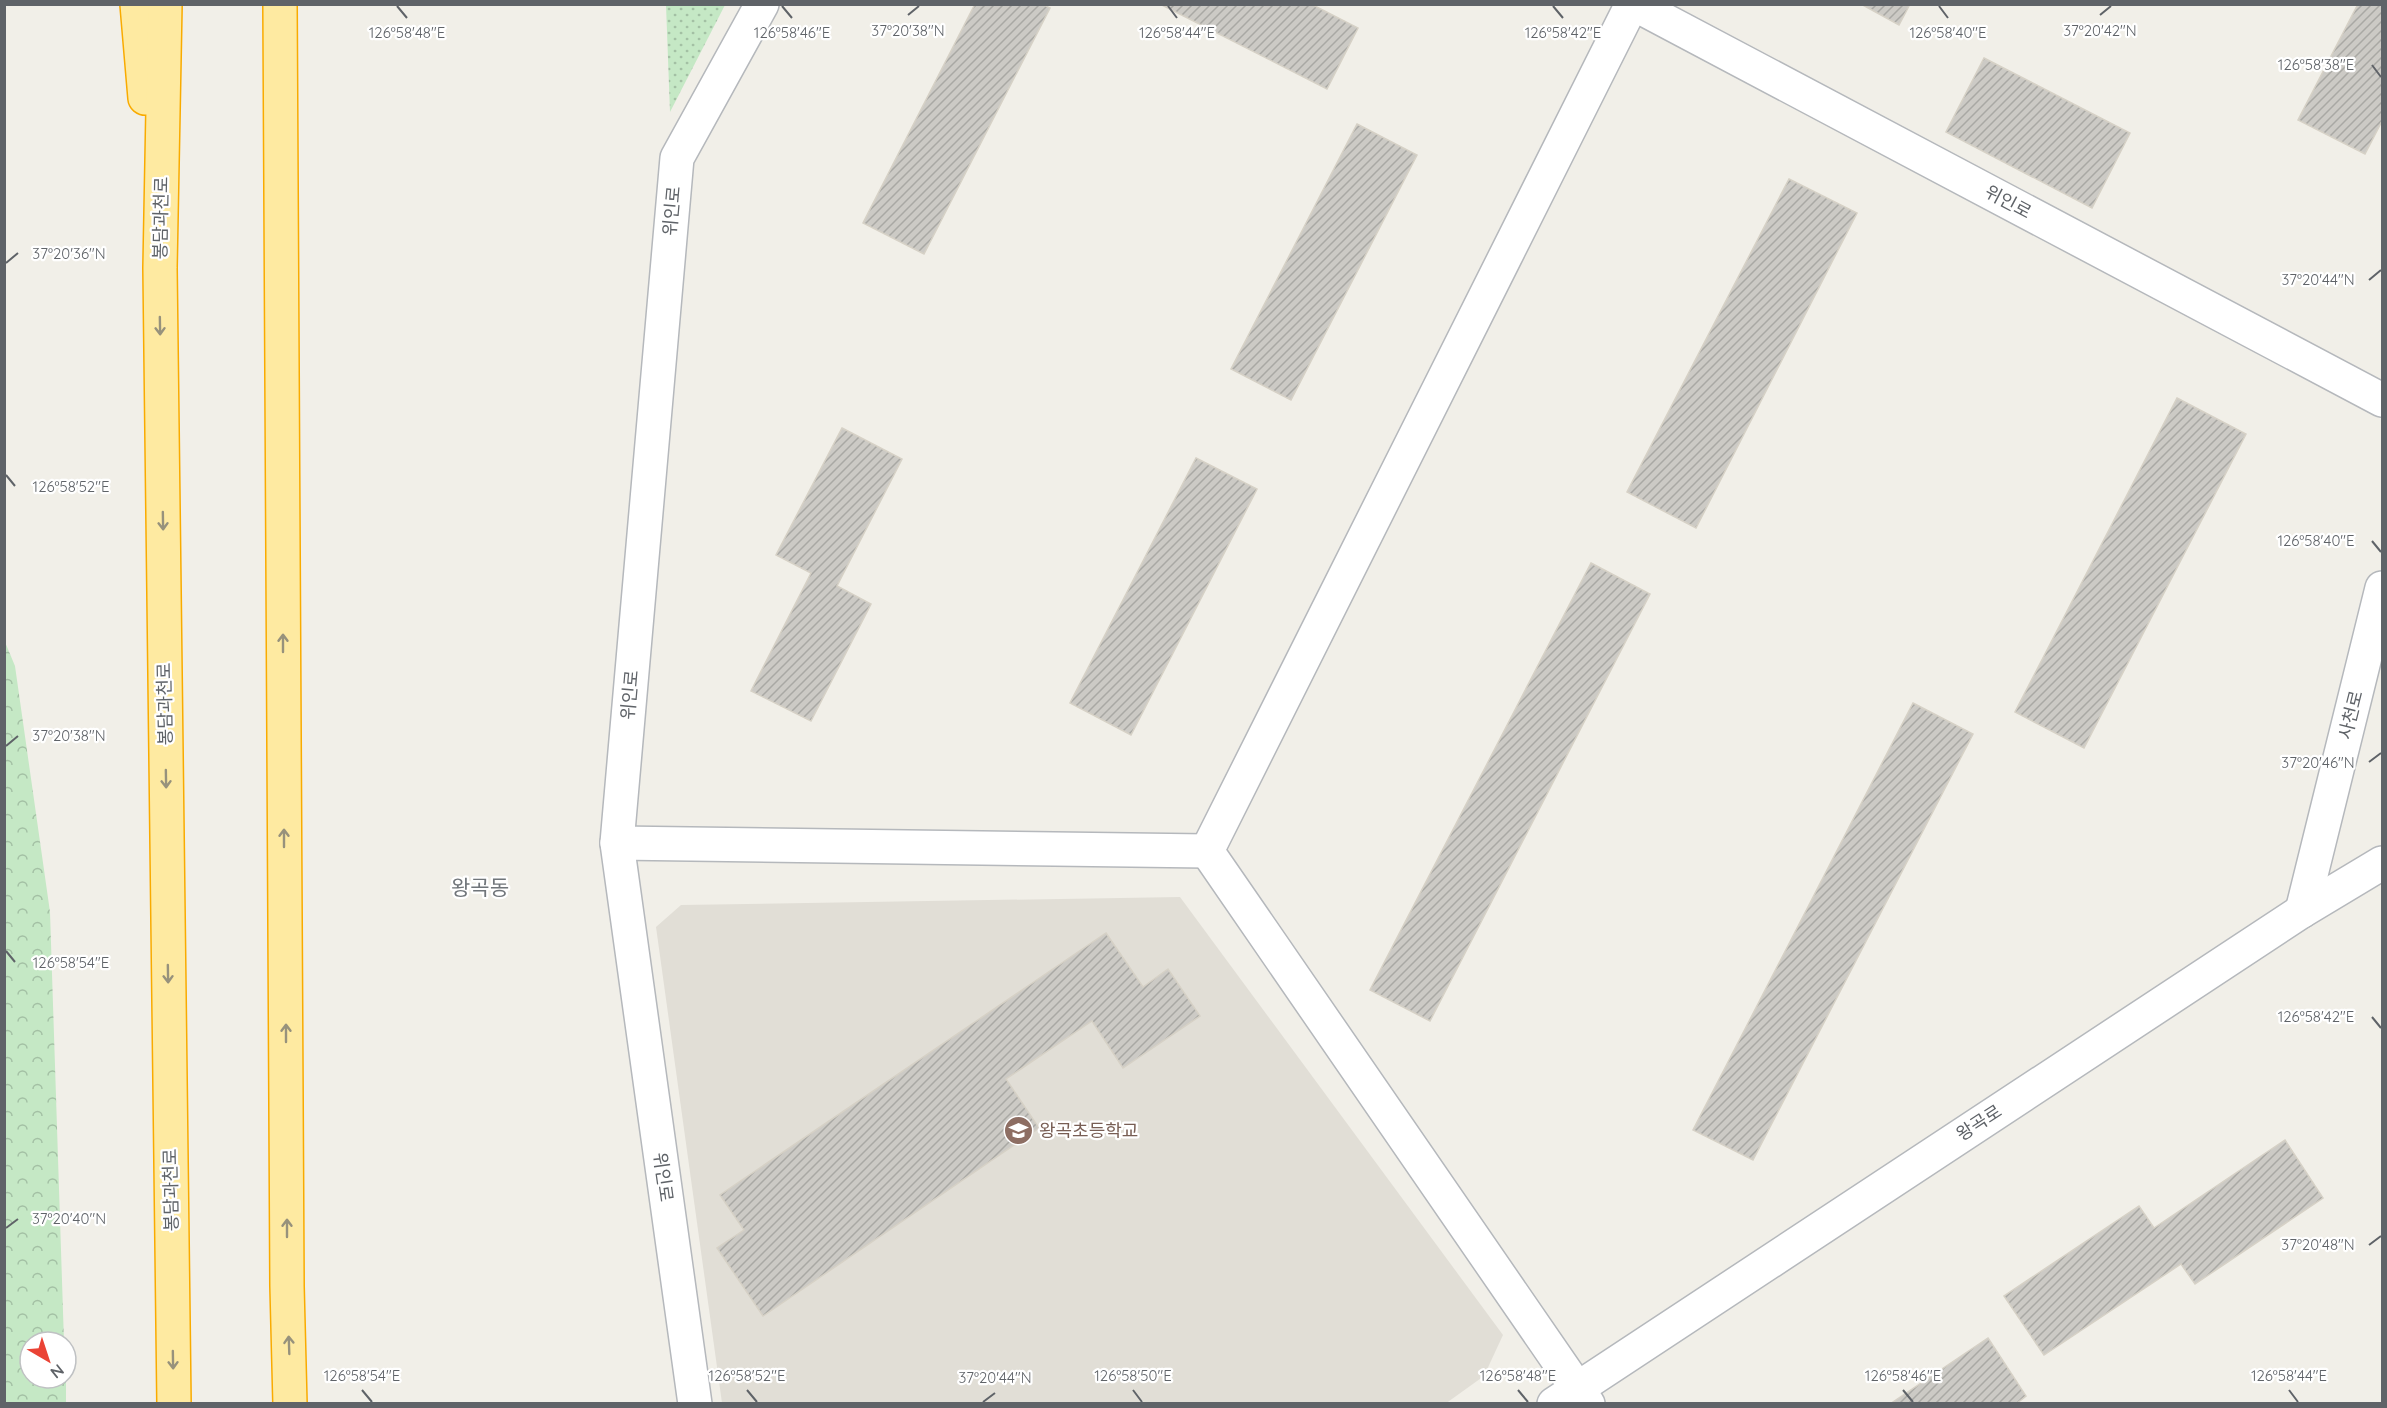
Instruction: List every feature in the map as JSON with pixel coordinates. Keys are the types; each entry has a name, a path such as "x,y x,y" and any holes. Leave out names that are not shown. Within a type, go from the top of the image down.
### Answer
{"highway":[{"path":"137,4 160,268"},
{"name":"봉담과천로","path":"165,4 160,268 174,1404"},
{"path":"280,4 287,1286 290,1404"},
{"path":"280,53 291,4"}],"street":[{"name":"위인로","path":"695,1404 617,843 677,158 762,4"},
{"name":"위인로","path":"1633,4 2382,400"},
{"path":"1207,851 1633,4"},
{"name":"사천로","path":"2302,911 2382,588"},
{"path":"617,843 1207,851"},
{"path":"1207,851 1573,1398"},
{"name":"왕곡로","path":"1573,1398 2302,911 2382,863"}],"shaded area":[{"name":"왕곡초등학교","path":"1180,897 1503,1335 1484,1376 1445,1404 722,1403 656,927 681,905"}],"green space":[{"path":"666,5 725,5 670,112"},
{"path":"5,642 15,666 50,912 64,1330 18,1330 18,1390 66,1390 66,1403 5,1403"}],"building":[{"path":"975,4 1042,4 1050,8 924,254 863,223"},
{"path":"1160,4 1311,4 1358,28 1327,89"},
{"path":"1861,4 1910,4 1899,25"},
{"path":"2358,4 2382,4 2382,121 2365,154 2298,120"},
{"path":"1984,58 2130,133 2092,208 1946,132"},
{"path":"1357,124 1417,155 1291,400 1231,369"},
{"path":"1789,179 1857,213 1696,528 1627,492"},
{"path":"2177,398 2246,434 2084,748 2015,712"},
{"path":"842,428 902,459 837,586 871,604 811,721 751,691 811,573 776,555"},
{"path":"1196,458 1257,489 1131,735 1070,703"},
{"path":"1591,563 1650,594 1430,1021 1370,990"},
{"path":"1913,703 1973,734 1753,1160 1693,1130"},
{"path":"1106,933 1143,987 1168,969 1200,1016 1123,1068 1092,1021 1006,1079 1039,1128 763,1316 717,1248 744,1230 720,1195"},
{"path":"2285,1140 2323,1198 2195,1284 2181,1264 2044,1355 2004,1296 2139,1206 2154,1228"},
{"path":"1988,1338 2026,1396 2016,1404 1890,1404"}],"place":[{"name":"왕곡초등학교","path":"1018,1131"}],"district":[{"name":"왕곡동","path":"480,888"}]}
